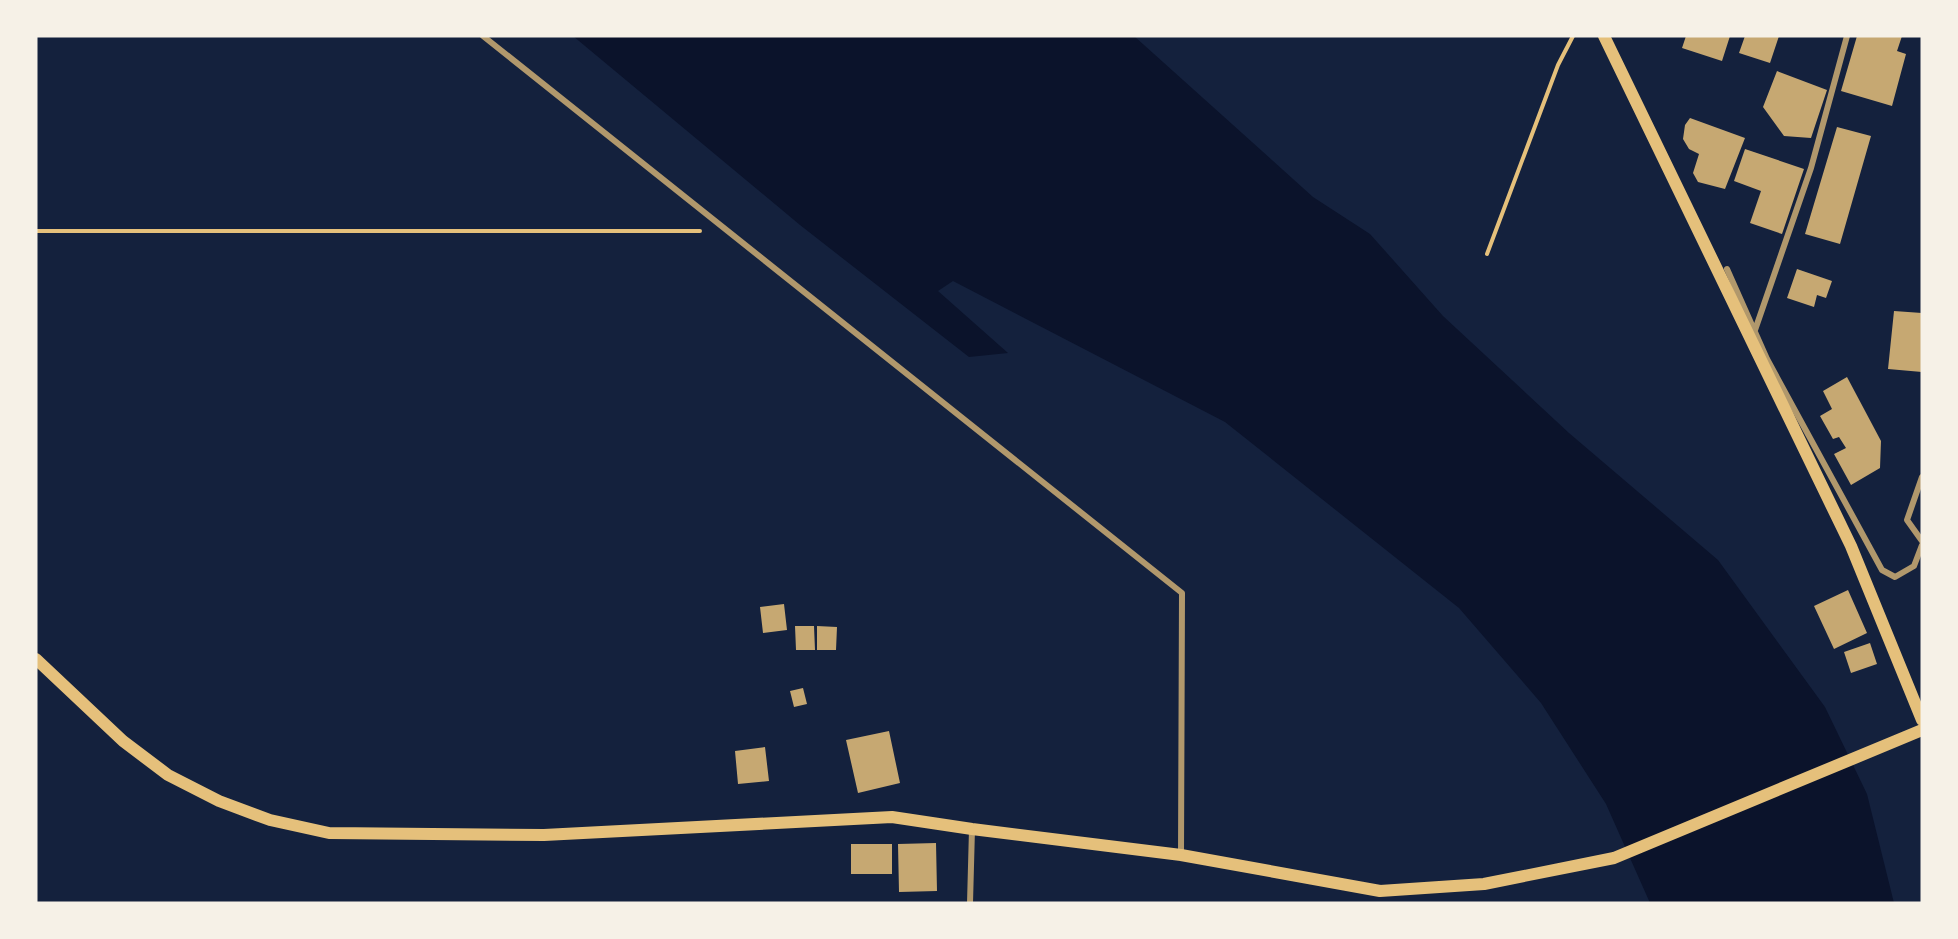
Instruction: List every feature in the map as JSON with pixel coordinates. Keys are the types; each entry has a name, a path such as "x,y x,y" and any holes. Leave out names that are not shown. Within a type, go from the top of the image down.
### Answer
{"main road":[{"path":"1604,36 1753,336 1851,546 1922,720"},
{"path":"36,659 123,741 168,775 219,801 270,820 329,833 544,835 892,817 1181,855 1380,891 1484,884 1614,858 1922,729"}],"street":[{"path":"483,36 1182,592 1181,855"},
{"path":"1753,336 1811,168 1847,36"},
{"path":"1727,269 1753,336 1882,570 1895,577 1914,566 1922,543 1907,520 1922,477"},
{"path":"970,903 972,829"}],"path":[{"path":"1487,254 1558,65 1573,36"},
{"path":"36,231 730,231"}],"water":[{"path":"573,36 1134,36 1313,197 1370,234 1443,316 1569,433 1718,560 1825,707 1867,794 1894,903 1650,903 1606,804 1541,703 1459,608 1225,422 953,281 938,291 1008,353 969,357 800,225"}],"building":[{"path":"1686,36 1730,36 1722,61 1682,48"},
{"path":"1745,36 1779,36 1770,63 1739,53"},
{"path":"1857,36 1902,36 1897,51 1906,54 1892,106 1841,91"},
{"path":"1777,71 1827,90 1811,138 1784,136 1763,107"},
{"path":"1690,118 1745,138 1725,189 1698,182 1693,173 1699,154 1689,149 1683,139 1685,125"},
{"path":"1837,127 1871,136 1840,244 1805,234"},
{"path":"1745,149 1804,169 1782,234 1750,223 1761,191 1734,181"},
{"path":"1797,269 1832,281 1826,298 1817,295 1814,307 1787,298"},
{"path":"1894,311 1922,313 1922,372 1888,369"},
{"path":"1847,377 1881,441 1880,468 1851,485 1834,454 1846,448 1839,437 1833,439 1820,416 1832,409 1823,391"},
{"path":"1848,590 1867,633 1834,649 1814,606"},
{"path":"784,604 787,630 763,633 760,607"},
{"path":"795,626 814,626 815,650 796,650"},
{"path":"817,626 837,627 836,650 817,650"},
{"path":"1870,643 1877,664 1851,673 1844,652"},
{"path":"803,688 807,704 794,707 790,691"},
{"path":"889,731 900,783 858,793 846,740"},
{"path":"765,747 769,781 738,784 735,751"},
{"path":"936,843 937,891 899,892 898,844"},
{"path":"851,844 892,844 892,874 851,874"}]}
